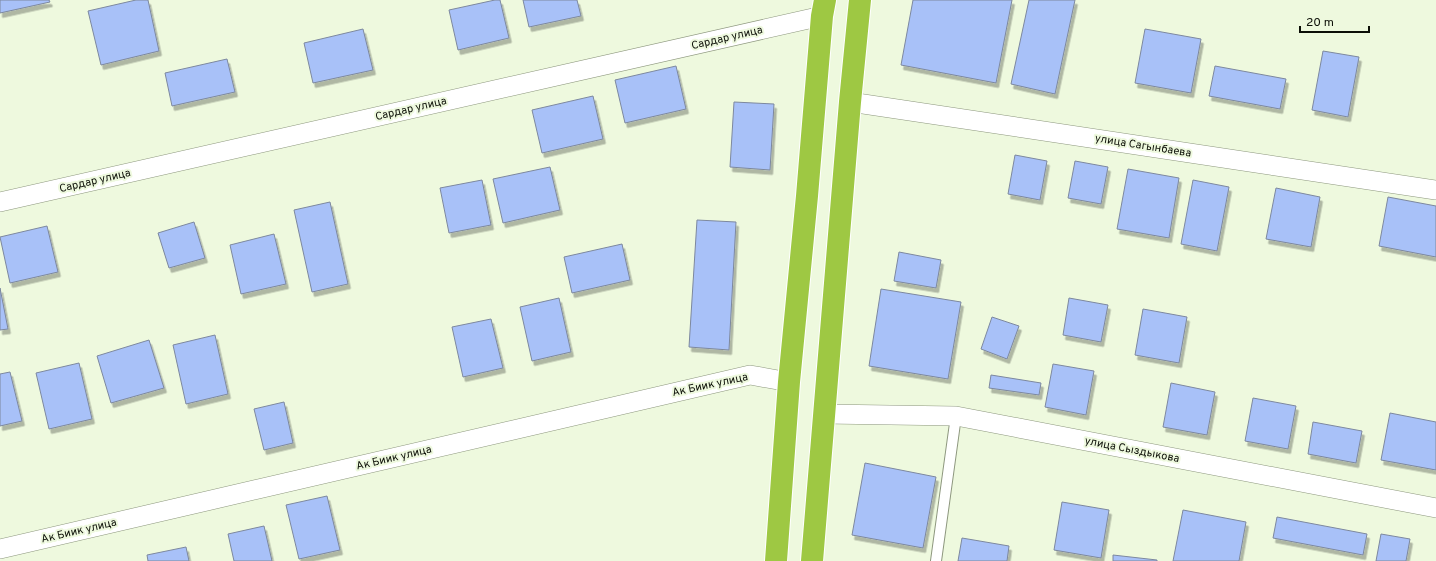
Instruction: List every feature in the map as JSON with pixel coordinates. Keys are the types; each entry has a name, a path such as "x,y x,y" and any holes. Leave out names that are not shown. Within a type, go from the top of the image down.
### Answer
{"highway":[{"path":"812,561 850,102 860,0"},
{"path":"776,561 789,382 824,8"}],"street":[{"name":"Сардар улица","path":"0,202 824,8"},
{"name":"улица Сагынбаева","path":"850,102 1436,190"},
{"name":"Ак Биик улица","path":"0,549 750,375 789,382"},
{"name":"улица Сыздыкова","path":"825,414 956,416 1436,508"}],"lane":[{"path":"936,561 956,416"}],"building":[{"path":"0,0 49,0 50,2 0,13"},
{"path":"136,0 148,0 159,51 101,65 88,11"},
{"path":"500,0 509,38 458,50 449,10"},
{"path":"523,0 577,0 581,16 529,27"},
{"path":"913,0 1012,0 996,83 901,65"},
{"path":"1029,0 1075,0 1055,94 1011,84"},
{"path":"363,29 373,70 313,83 304,43"},
{"path":"1145,29 1201,39 1191,93 1135,83"},
{"path":"1323,51 1359,57 1348,117 1312,110"},
{"path":"227,59 235,92 172,106 165,73"},
{"path":"676,66 686,109 625,123 615,80"},
{"path":"1215,66 1286,79 1280,109 1209,96"},
{"path":"593,96 603,139 542,153 532,110"},
{"path":"734,102 774,104 770,170 730,167"},
{"path":"1015,155 1047,161 1040,200 1008,194"},
{"path":"1075,161 1108,167 1101,204 1068,198"},
{"path":"550,167 560,210 503,223 493,179"},
{"path":"1128,169 1179,178 1169,238 1117,229"},
{"path":"482,180 491,225 449,233 440,188"},
{"path":"1193,180 1229,187 1217,251 1181,244"},
{"path":"1276,188 1320,197 1311,247 1266,239"},
{"path":"1388,197 1436,206 1436,257 1379,246"},
{"path":"330,202 348,284 312,292 294,210"},
{"path":"697,220 736,222 729,350 689,347"},
{"path":"194,222 205,258 169,268 158,233"},
{"path":"47,226 58,272 10,283 0,237"},
{"path":"274,234 286,284 241,294 230,245"},
{"path":"622,244 630,280 572,293 564,257"},
{"path":"899,252 941,260 936,288 894,281"},
{"path":"0,288 8,329 0,330"},
{"path":"881,289 961,302 948,379 869,366"},
{"path":"559,298 571,352 532,361 520,307"},
{"path":"1069,298 1108,305 1101,342 1063,335"},
{"path":"1143,309 1187,317 1179,363 1135,355"},
{"path":"992,317 1019,326 1007,359 981,349"},
{"path":"491,319 503,368 463,377 452,327"},
{"path":"215,335 228,394 186,404 173,345"},
{"path":"149,340 164,388 111,403 97,356"},
{"path":"79,363 92,419 49,429 36,373"},
{"path":"1053,364 1094,371 1086,415 1045,407"},
{"path":"10,372 22,421 0,426 0,374"},
{"path":"991,375 1041,383 1039,395 989,388"},
{"path":"1171,383 1215,392 1207,435 1163,427"},
{"path":"1253,398 1296,406 1288,449 1245,441"},
{"path":"284,402 293,443 264,450 254,409"},
{"path":"1390,413 1436,422 1436,470 1381,460"},
{"path":"1313,422 1362,431 1356,463 1308,454"},
{"path":"865,463 936,477 923,548 852,535"},
{"path":"327,496 340,550 299,559 286,505"},
{"path":"1062,502 1109,510 1101,558 1054,550"},
{"path":"1183,510 1246,522 1239,561 1173,561"},
{"path":"1277,517 1367,534 1363,555 1273,538"},
{"path":"264,526 272,561 234,561 228,534"},
{"path":"1381,534 1410,539 1406,561 1376,561"},
{"path":"962,538 1009,546 1007,561 958,561"},
{"path":"186,547 189,561 148,561 147,555"},
{"path":"1113,555 1157,560 1157,561 1113,561"}]}
